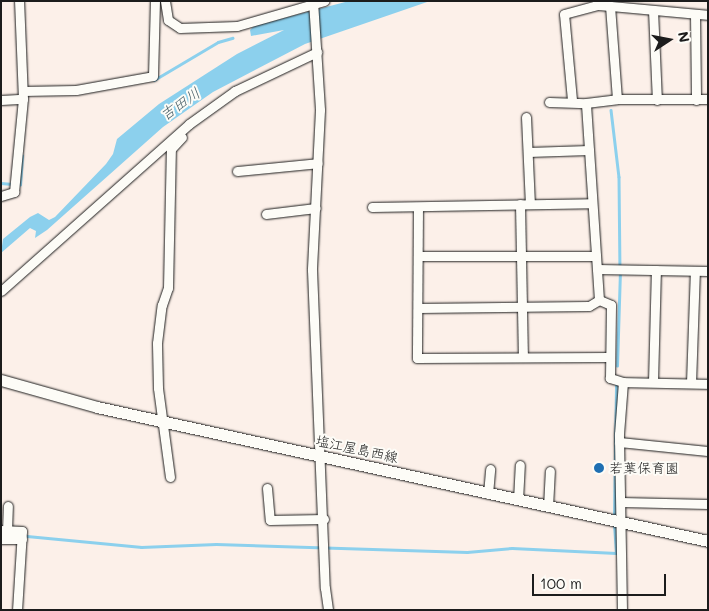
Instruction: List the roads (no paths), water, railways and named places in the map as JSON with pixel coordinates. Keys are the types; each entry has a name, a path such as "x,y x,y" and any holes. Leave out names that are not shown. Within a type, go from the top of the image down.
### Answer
{"main road":[{"name":"塩江屋島西線","path":"1,380 96,407 163,420 708,542"}],"street":[{"path":"1,196 14,192 23,95 19,1"},
{"path":"1,100 23,95 76,90 153,76 155,1"},
{"path":"165,1 168,20 180,28 237,26 324,1"},
{"path":"314,5 317,48 318,163 312,270 322,457 324,588 328,610"},
{"path":"572,100 564,14 598,5 708,15"},
{"path":"610,6 617,99"},
{"path":"653,10 657,100"},
{"path":"695,14 696,100"},
{"path":"1,291 189,124 235,91 317,48"},
{"path":"549,102 572,100 586,103 617,99 708,99"},
{"path":"586,103 599,300"},
{"path":"523,357 521,256 528,152 526,117"},
{"path":"170,477 158,388 157,343 162,305 168,288 171,149 189,124"},
{"path":"528,152 589,150"},
{"path":"238,171 318,163"},
{"path":"372,207 592,203"},
{"path":"418,207 417,358 610,357"},
{"path":"266,214 316,208"},
{"path":"418,256 596,256"},
{"path":"597,269 708,271"},
{"path":"653,382 656,270"},
{"path":"691,383 695,271"},
{"path":"418,308 589,306 599,300"},
{"path":"599,300 611,305 610,378 623,382 708,384"},
{"path":"622,610 616,522 620,502 623,382"},
{"path":"620,442 708,451"},
{"path":"518,500 520,464"},
{"path":"488,494 490,469"},
{"path":"548,507 550,471"},
{"path":"267,488 270,520 324,519"},
{"path":"620,502 708,504"},
{"path":"8,506 4,531 22,531 18,610"},
{"path":"1,539 22,539"}],"water":[{"name":"吉田川","path":"349,1 430,1 305,44 213,92 163,127 47,230 35,238 36,231 30,228 1,253 3,239 30,217 38,213 49,220 55,217 106,164 113,154 117,139 159,104 237,54 284,30 251,36 250,30 254,26"}],"waterway":[{"path":"154,80 218,42 232,38"},
{"path":"611,110 619,177 620,267"},
{"path":"20,185 22,156"},
{"path":"1,183 12,184"},
{"path":"617,366 620,272"},
{"path":"614,516 616,386"},
{"path":"27,536 141,547 216,544 467,552 512,548 616,553 614,524"}],"place":[{"name":"若葉保育園","path":"599,468"}]}
